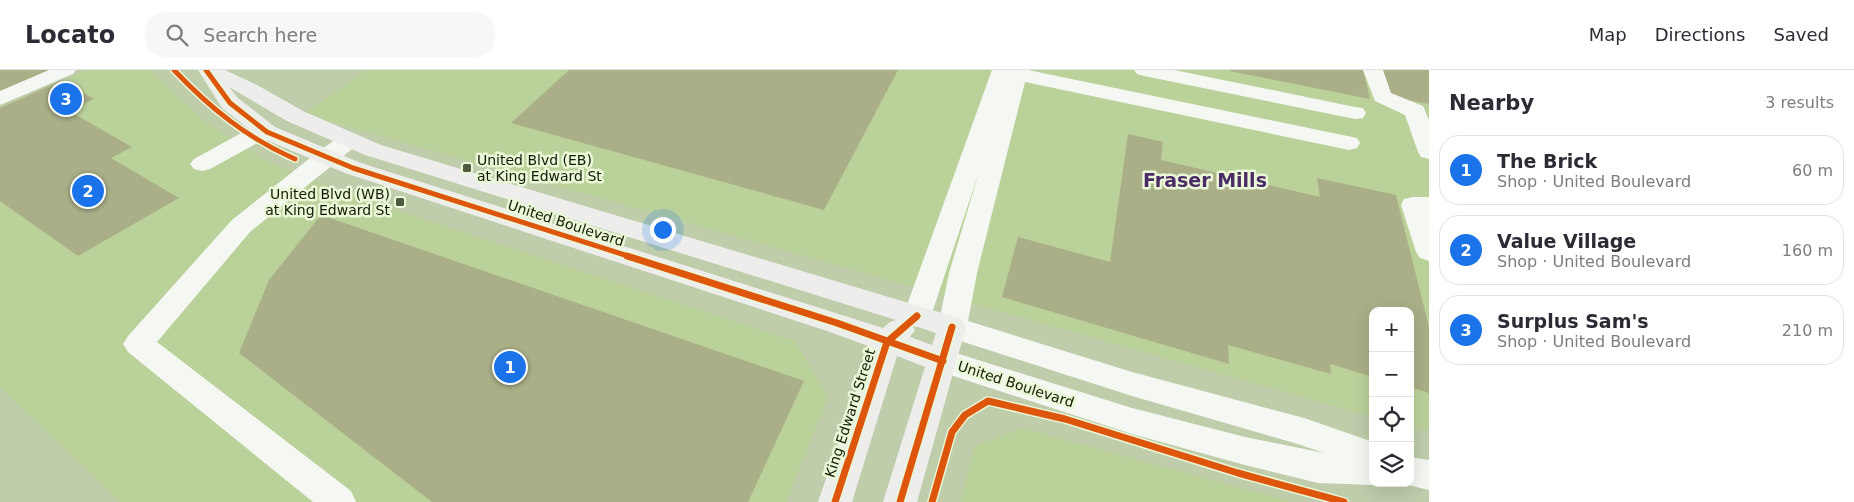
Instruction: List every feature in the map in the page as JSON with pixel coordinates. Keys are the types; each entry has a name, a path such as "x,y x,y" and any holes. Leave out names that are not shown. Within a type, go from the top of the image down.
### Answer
{"main road":[{"name":"United Boulevard","path":"207,70 230,103 267,132 353,168 837,323 943,361"},
{"name":"United Boulevard","path":"207,70 250,89 295,116 373,150 952,327"},
{"name":"King Edward Street","path":"835,502 887,342 917,316"},
{"path":"900,502 952,327"}],"street":[{"path":"0,99 66,70"},
{"path":"1144,70 1355,113"},
{"path":"1374,70 1382,97 1422,112 1429,152"},
{"path":"1013,71 1349,143"},
{"path":"917,316 1013,71"},
{"path":"952,327 963,273 1013,71"},
{"path":"202,164 251,137 267,132"},
{"path":"339,502 138,344 241,226 326,156 349,140"},
{"path":"1429,205 1413,205 1429,252"},
{"name":"United Boulevard","path":"952,327 1132,384 1304,432 1369,456"},
{"name":"United Boulevard","path":"943,361 1132,421 1244,451 1318,468 1369,470"}],"shaded area":[{"path":"87,70 150,70 202,119 266,161 353,196 795,341 828,397 786,502 120,502 0,387 0,107"},
{"path":"366,70 1429,70 1429,431 1414,429 1414,307 1369,307 1369,416 303,114"},
{"path":"1022,428 1294,502 960,502 974,446"}],"building":[{"path":"0,70 53,70 0,93"},
{"path":"569,70 898,70 824,210 511,123"},
{"path":"1363,70 1370,99 1230,71"},
{"path":"1377,70 1429,70 1429,104 1385,96"},
{"path":"61,81 94,99 69,111 132,147 111,158 179,198 78,256 0,201 0,108"},
{"path":"1128,134 1163,142 1161,160 1320,197 1317,178 1396,195 1429,327 1429,393 1414,388 1414,307 1369,307 1369,376 1330,364 1331,374 1228,345 1229,364 1002,297 1018,237 1110,262"},
{"path":"321,215 804,381 748,502 432,502 239,353 269,280"}],"cycle path":[{"path":"174,70 201,98 229,122 260,142 295,159"},
{"path":"206,70 230,103 267,132 353,168 837,323 943,361"},
{"path":"835,502 887,342 917,316"},
{"path":"900,502 952,327"},
{"path":"932,502 952,432 965,415 988,401 1065,419 1238,473 1344,502"}],"place":[{"name":"Surplus Sam's","path":"66,99"},
{"name":"United Blvd (EB) at King Edward St","path":"467,168"},
{"name":"Value Village","path":"88,191"},
{"name":"United Blvd (WB) at King Edward St","path":"400,202"},
{"name":"The Brick","path":"510,367"}],"district":[{"name":"Fraser Mills","path":"1205,180"}]}
